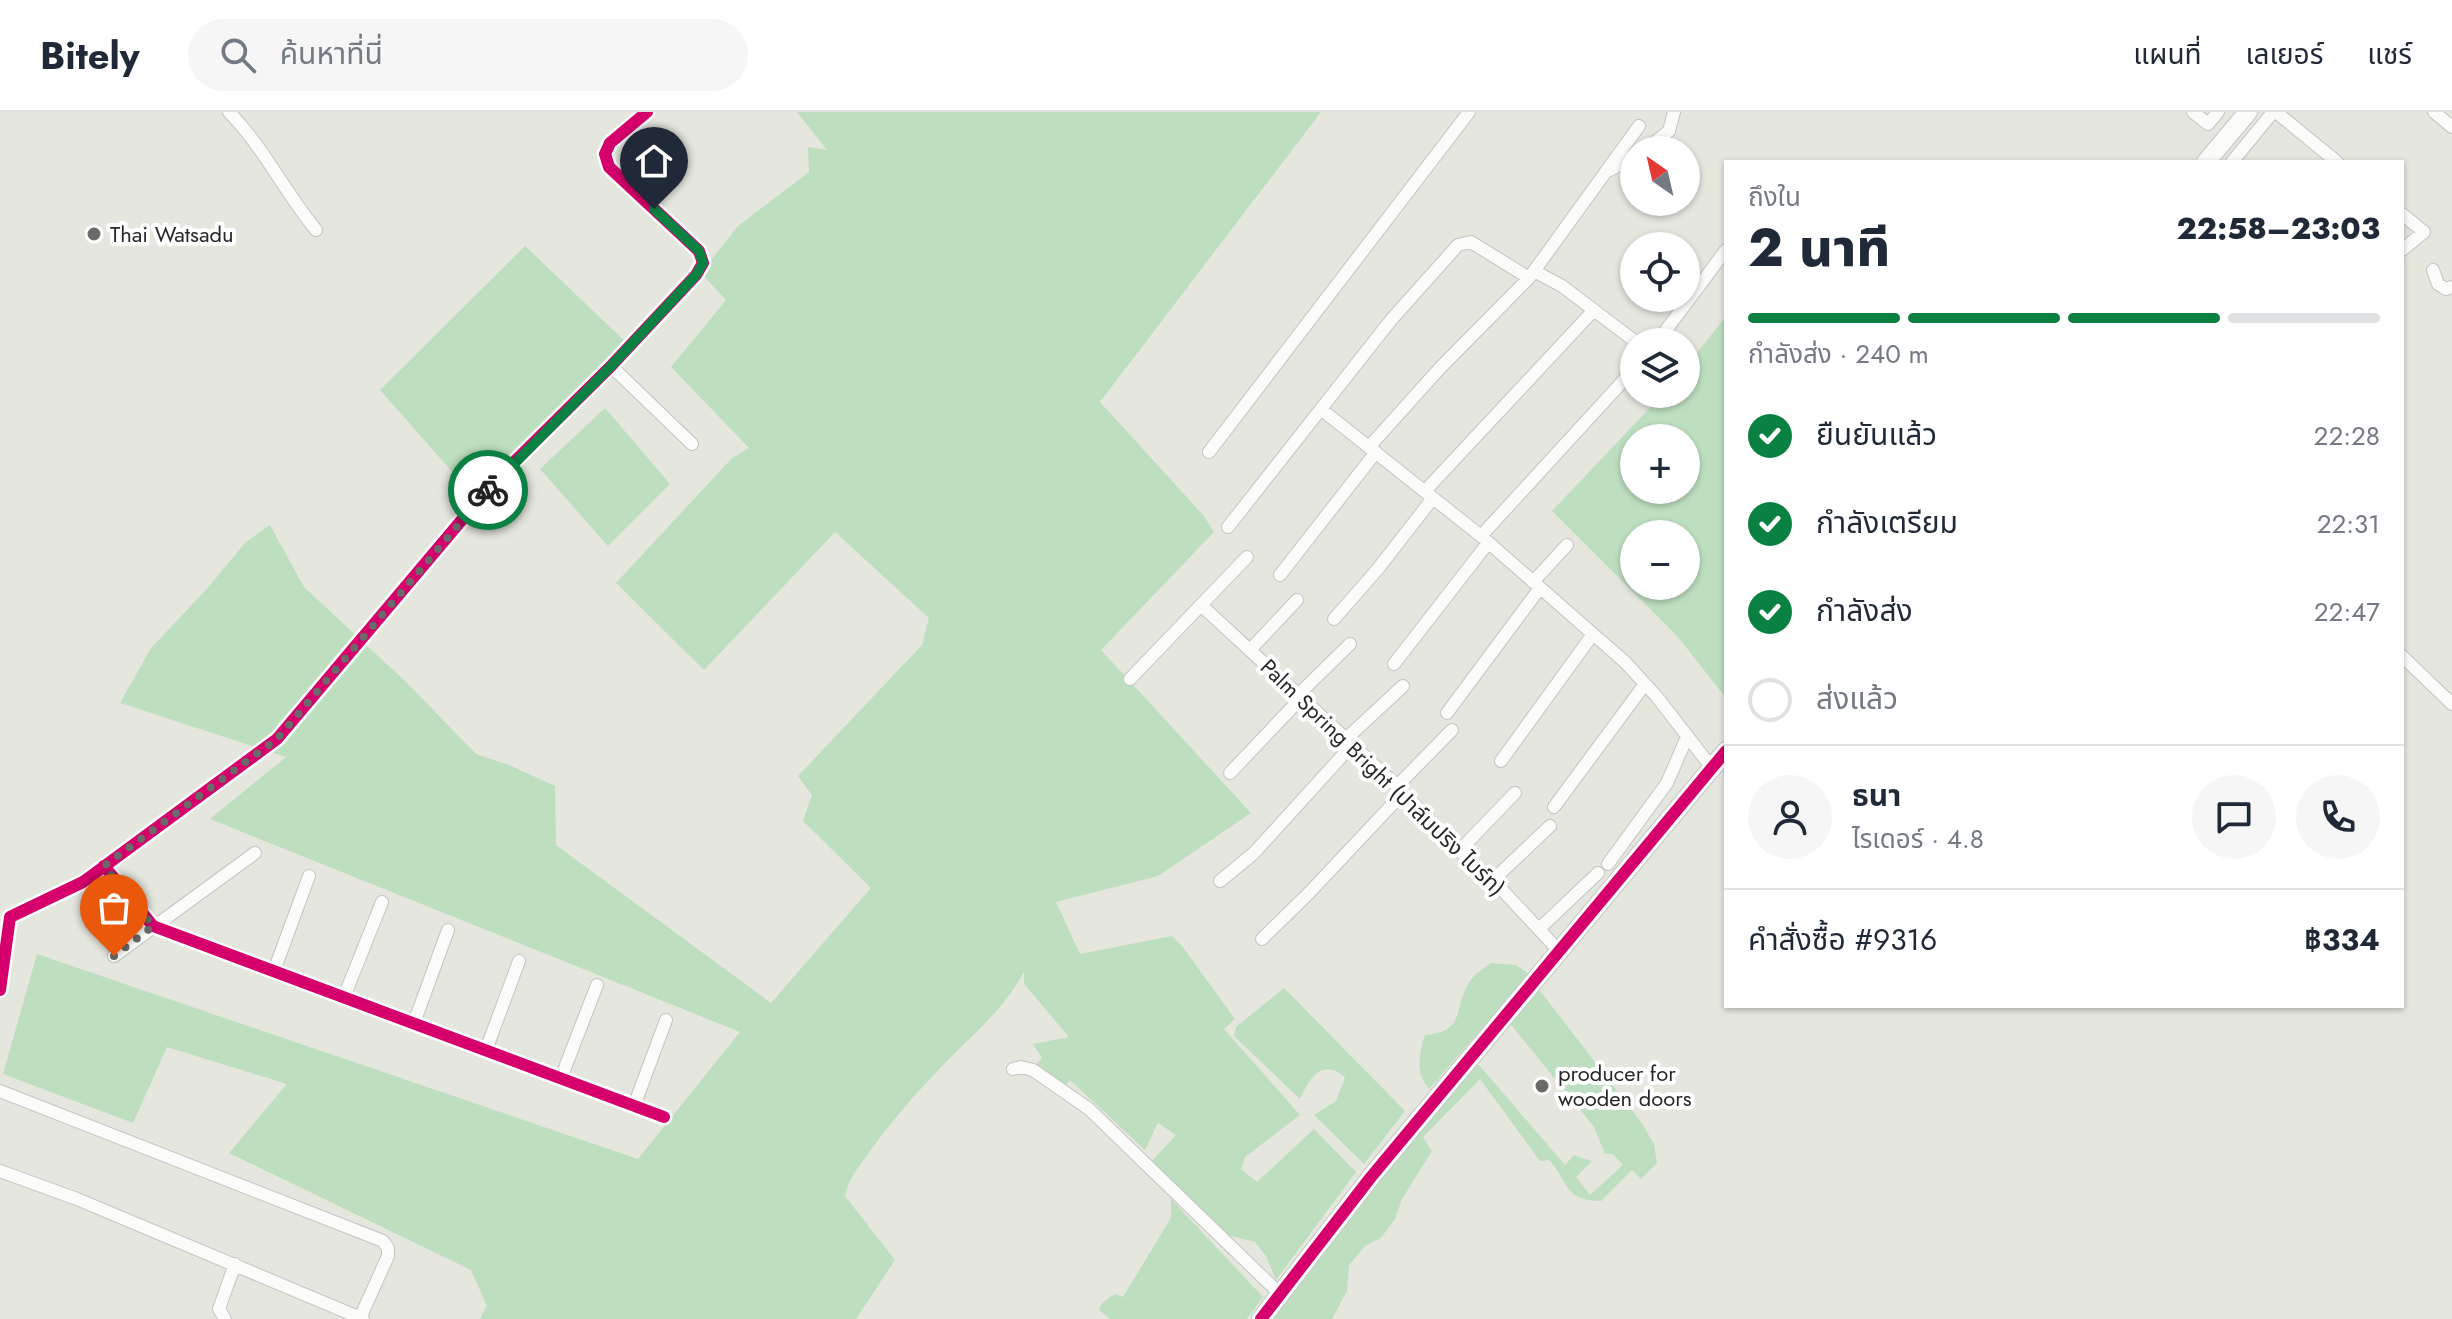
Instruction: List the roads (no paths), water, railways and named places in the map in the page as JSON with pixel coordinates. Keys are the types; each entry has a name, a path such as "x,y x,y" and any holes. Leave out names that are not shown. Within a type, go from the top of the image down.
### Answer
{"street":[{"path":"229,112 258,143 292,201 316,230"},
{"path":"0,990 10,917 83,882 277,739 493,483 611,366 696,275 703,263 699,251 609,167 605,154 610,143 647,112"},
{"path":"1209,452 1469,112"},
{"path":"1663,136 1669,131 1674,112"},
{"path":"2193,112 2208,124 2218,112"},
{"path":"2208,160 2248,112"},
{"path":"2234,160 2274,112 2334,160"},
{"path":"2434,112 2452,127"},
{"path":"1280,575 1372,449 1440,368 1531,274 1639,126"},
{"path":"1604,174 1620,164"},
{"path":"2404,216 2424,232 2404,248"},
{"path":"1228,527 1391,320 1461,242 1471,242 1531,274 1562,286 1620,330"},
{"path":"1668,328 1724,253"},
{"path":"2433,270 2438,284 2446,289 2452,287"},
{"path":"1334,619 1377,570 1429,494 1594,310"},
{"path":"611,366 692,444"},
{"path":"1394,664 1485,540 1620,385"},
{"path":"1322,410 1485,540 1593,634 1645,684 1712,768"},
{"path":"1447,713 1567,545"},
{"path":"1130,679 1247,557"},
{"path":"1250,650 1297,600"},
{"name":"Palm Spring Bright (ปาล์มปริง ไบร์ท)","path":"1202,606 1400,789 1459,851 1493,880 1560,952"},
{"path":"1501,761 1593,634"},
{"path":"1230,773 1350,644"},
{"path":"2404,658 2452,704"},
{"path":"1554,807 1645,684"},
{"path":"1220,881 1254,853 1350,741 1403,686"},
{"path":"1262,939 1309,893 1452,730"},
{"path":"1539,929 1603,868 1667,783 1687,737"},
{"path":"1261,1319 1455,1075 1724,753"},
{"path":"1459,851 1515,793"},
{"path":"1493,880 1550,826"},
{"path":"114,956 255,853"},
{"path":"104,866 153,926 664,1117"},
{"path":"274,971 309,876"},
{"path":"344,997 382,902"},
{"path":"414,1023 448,930"},
{"path":"486,1050 519,961"},
{"path":"561,1078 597,985"},
{"path":"634,1106 666,1020"},
{"path":"1013,1069 1033,1070 1089,1109 1279,1293"},
{"path":"0,1091 383,1241 388,1248 388,1256 361,1318 77,1199 0,1171"},
{"path":"225,1319 219,1309 235,1264"}],"place":[{"name":"Thai Watsadu","path":"94,234"},
{"name":"producer for wooden doors","path":"1542,1086"}]}
